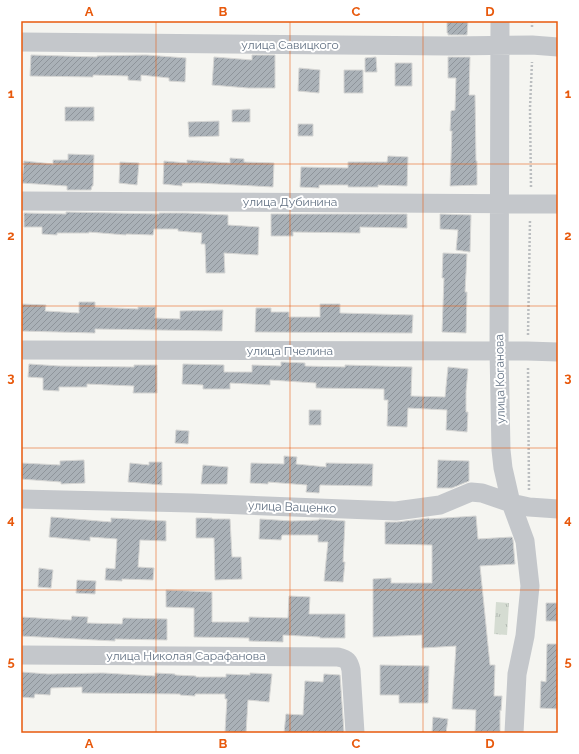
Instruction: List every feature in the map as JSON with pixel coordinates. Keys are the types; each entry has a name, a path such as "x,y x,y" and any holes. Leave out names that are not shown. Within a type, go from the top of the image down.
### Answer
{"street":[{"name":"улица Коганова","path":"500,21 499,351 501,450 503,468 511,503 524,541 530,586 525,636 517,674 514,733"},
{"name":"улица Савицкого","path":"21,42 450,46 532,45 558,47"},
{"name":"улица Дубинина","path":"21,201 558,204"},
{"name":"улица Пчелина","path":"21,350 558,352"},
{"name":"улица Ващенко","path":"21,499 192,503 396,511 440,505 471,492 482,493 511,503 529,507 558,509"},
{"name":"улица Николая Сарафанова","path":"21,655 345,658 349,663 355,733"}],"path":[{"path":"529,507 528,351 531,203 530,108 532,21"}],"green space":[{"path":"496,602 509,603 507,635 494,634"}],"building":[{"path":"447,21 468,21 467,35 448,35"},
{"path":"31,55 97,57 146,55 186,58 185,82 169,81 169,78 141,75 141,81 128,80 128,76 30,76"},
{"path":"252,55 275,55 275,88 248,88 212,85 214,57 252,60"},
{"path":"376,57 377,72 365,72 365,58"},
{"path":"448,57 470,57 469,95 475,95 477,185 450,186 452,131 450,131 451,111 455,110 456,78 448,78"},
{"path":"395,63 412,63 412,86 395,86"},
{"path":"299,68 320,70 319,93 298,91"},
{"path":"344,70 363,70 363,93 344,93"},
{"path":"65,107 94,107 94,121 65,121"},
{"path":"250,109 250,122 232,122 232,110"},
{"path":"219,121 219,136 189,137 188,122"},
{"path":"298,124 313,124 313,136 298,136"},
{"path":"68,154 94,155 93,186 91,190 67,190 67,186 22,183 24,161 53,164 53,160 68,160"},
{"path":"388,156 408,157 407,186 378,185 378,187 348,187 348,185 319,185 319,188 300,187 301,167 348,168 348,162 387,162"},
{"path":"230,158 244,159 244,162 274,163 273,187 199,183 182,183 182,186 163,184 164,161 187,163 187,160 230,163"},
{"path":"120,162 139,163 137,185 119,183"},
{"path":"66,212 159,214 186,213 228,215 228,225 259,227 258,255 224,253 225,273 206,273 205,244 201,244 202,233 178,231 178,229 154,229 153,235 126,235 89,232 57,233 57,235 42,234 42,227 24,227 24,213 66,214"},
{"path":"271,214 407,214 407,228 360,227 360,233 293,232 293,236 271,236"},
{"path":"440,214 471,215 470,252 456,250 458,230 440,229"},
{"path":"443,253 467,254 465,292 467,292 466,333 442,332 444,278 442,278"},
{"path":"79,302 95,302 95,307 138,309 138,307 156,307 155,318 180,319 180,311 223,310 222,331 95,329 95,333 21,331 21,304 46,305 45,311 79,313"},
{"path":"320,304 340,304 340,313 413,315 412,333 255,332 256,308 271,308 271,312 289,312 289,317 320,317"},
{"path":"281,362 305,363 305,366 345,367 345,365 412,367 411,396 445,397 448,367 468,369 466,391 466,412 468,412 467,432 446,430 447,410 408,408 407,427 387,426 388,400 384,400 384,389 316,388 316,383 270,380 270,385 230,383 230,389 203,389 203,385 182,384 183,364 224,365 224,372 252,372 252,365 281,366"},
{"path":"29,364 134,367 134,365 157,365 157,393 133,393 134,386 87,384 87,387 59,387 59,391 43,390 43,378 28,377"},
{"path":"309,410 321,410 321,425 309,425"},
{"path":"176,430 189,431 188,444 175,443"},
{"path":"284,456 297,457 296,464 326,467 326,463 373,464 372,486 320,485 319,493 306,492 307,485 268,482 268,484 250,483 251,463 284,464"},
{"path":"84,460 85,483 61,484 61,482 21,479 21,463 60,465 60,461"},
{"path":"438,460 469,461 469,481 452,488 437,488"},
{"path":"149,462 162,462 162,485 128,482 130,463 149,465"},
{"path":"203,465 228,467 227,484 201,484"},
{"path":"476,516 478,539 512,537 513,540 515,564 480,566 490,665 495,665 494,696 502,696 501,711 500,710 500,732 475,732 476,710 452,709 456,646 422,648 422,635 373,637 373,579 391,578 391,583 432,583 432,545 385,544 385,522"},
{"path":"51,517 111,522 111,518 166,521 166,541 140,540 138,567 154,568 153,580 105,580 106,568 115,569 117,539 90,537 90,541 49,537"},
{"path":"196,518 230,519 232,557 241,557 242,579 215,580 214,538 196,538"},
{"path":"260,519 292,521 319,519 345,521 343,562 345,562 343,582 324,581 328,542 318,542 318,535 282,535 281,540 259,539"},
{"path":"39,568 53,570 51,588 38,587"},
{"path":"77,580 96,581 95,594 76,593"},
{"path":"166,590 212,592 212,622 249,622 249,617 288,618 289,596 310,597 309,614 345,614 345,638 320,638 283,635 283,642 249,641 249,638 194,637 194,608 166,607"},
{"path":"546,603 558,603 558,621 546,621"},
{"path":"72,616 88,617 87,623 122,624 123,618 167,619 167,640 115,639 115,641 21,636 21,617 71,620"},
{"path":"547,644 558,644 558,709 540,708 541,681 546,682"},
{"path":"380,665 429,666 428,703 399,703 399,695 380,695"},
{"path":"21,672 48,674 103,673 155,676 155,673 196,677 226,677 226,674 250,675 250,673 272,674 269,702 248,700 246,733 225,732 227,699 225,699 225,694 195,694 195,696 180,694 82,693 82,687 51,688 50,695 35,694 34,698 21,697"},
{"path":"324,674 340,675 344,733 284,733 286,714 303,715 305,681 323,682"},
{"path":"433,717 448,719 446,733 432,732"}]}
